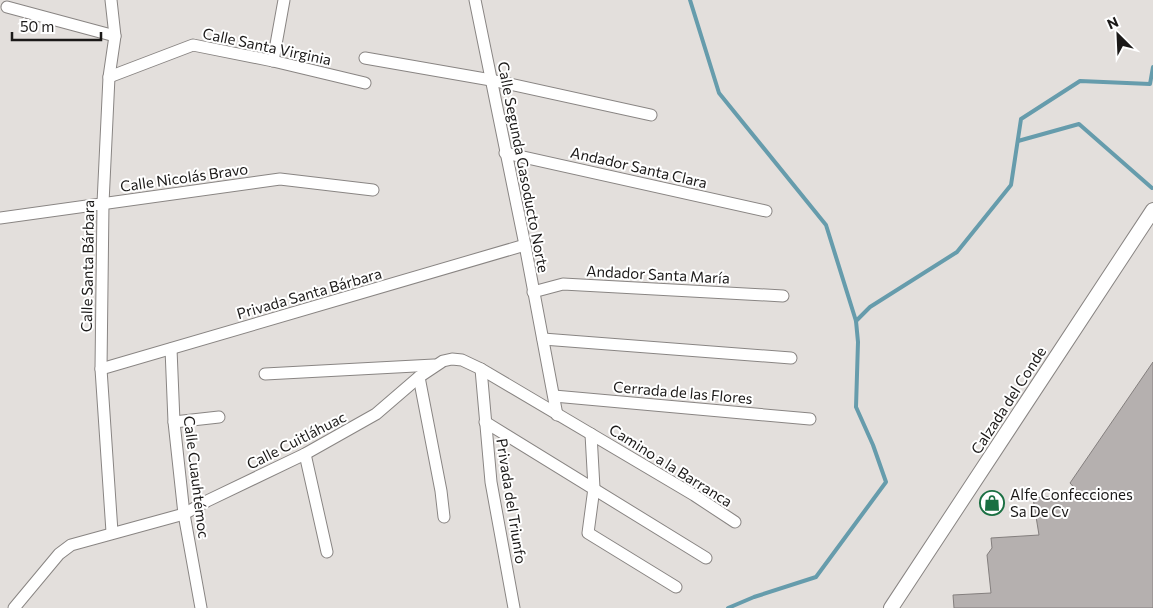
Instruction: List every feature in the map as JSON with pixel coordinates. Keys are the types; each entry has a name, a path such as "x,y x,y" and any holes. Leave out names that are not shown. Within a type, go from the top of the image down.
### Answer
{"street":[{"name":"Calle Santa Bárbara","path":"111,0 115,36 108,77 103,203 101,369 112,532"},
{"path":"273,61 284,0"},
{"name":"Calle Segunda Gasoducto Norte","path":"475,0 544,339 557,415"},
{"path":"7,7 115,36"},
{"name":"Calle Santa Virginia","path":"108,77 193,45 273,61 365,83"},
{"path":"365,58 491,80 651,115"},
{"name":"Andador Santa Clara","path":"505,153 766,211"},
{"name":"Calle Nicolás Bravo","path":"0,218 280,179 373,190"},
{"name":"Calzada del Conde","path":"891,608 1153,210"},
{"name":"Privada Santa Bárbara","path":"101,369 525,246"},
{"name":"Andador Santa María","path":"533,292 563,284 783,296"},
{"path":"544,339 791,358"},
{"name":"Calle Cuauhtémoc","path":"171,348 174,422 184,514 201,608"},
{"name":"Calle Cuitláhuac","path":"14,608 59,554 71,545 112,532 184,514 305,454 376,414 434,365 452,359 462,360 481,369 591,434"},
{"path":"265,374 434,365"},
{"name":"Privada del Triunfo","path":"481,369 491,482 514,608"},
{"path":"419,377 441,491 444,517"},
{"name":"Cerrada de las Flores","path":"554,396 810,419"},
{"path":"174,422 219,417"},
{"path":"485,422 706,558"},
{"path":"591,434 594,488 588,533 676,587"},
{"name":"Camino a la Barranca","path":"591,434 694,495 735,522"},
{"path":"305,454 327,552"}],"building":[{"path":"1153,362 1153,608 954,608 953,595 991,593 987,555 992,548 991,538 1039,535 1033,498 1080,494 1070,483"}],"waterway":[{"path":"690,0 719,93 826,225 856,321 858,342 856,407 873,445 886,482 816,577 754,597 728,608"},
{"path":"856,321 870,307 957,252 1011,185 1021,119 1080,81 1150,84 1153,67"},
{"path":"1018,141 1079,124 1152,188"}],"place":[{"name":"Alfe Confecciones Sa De Cv","path":"992,503"}]}
